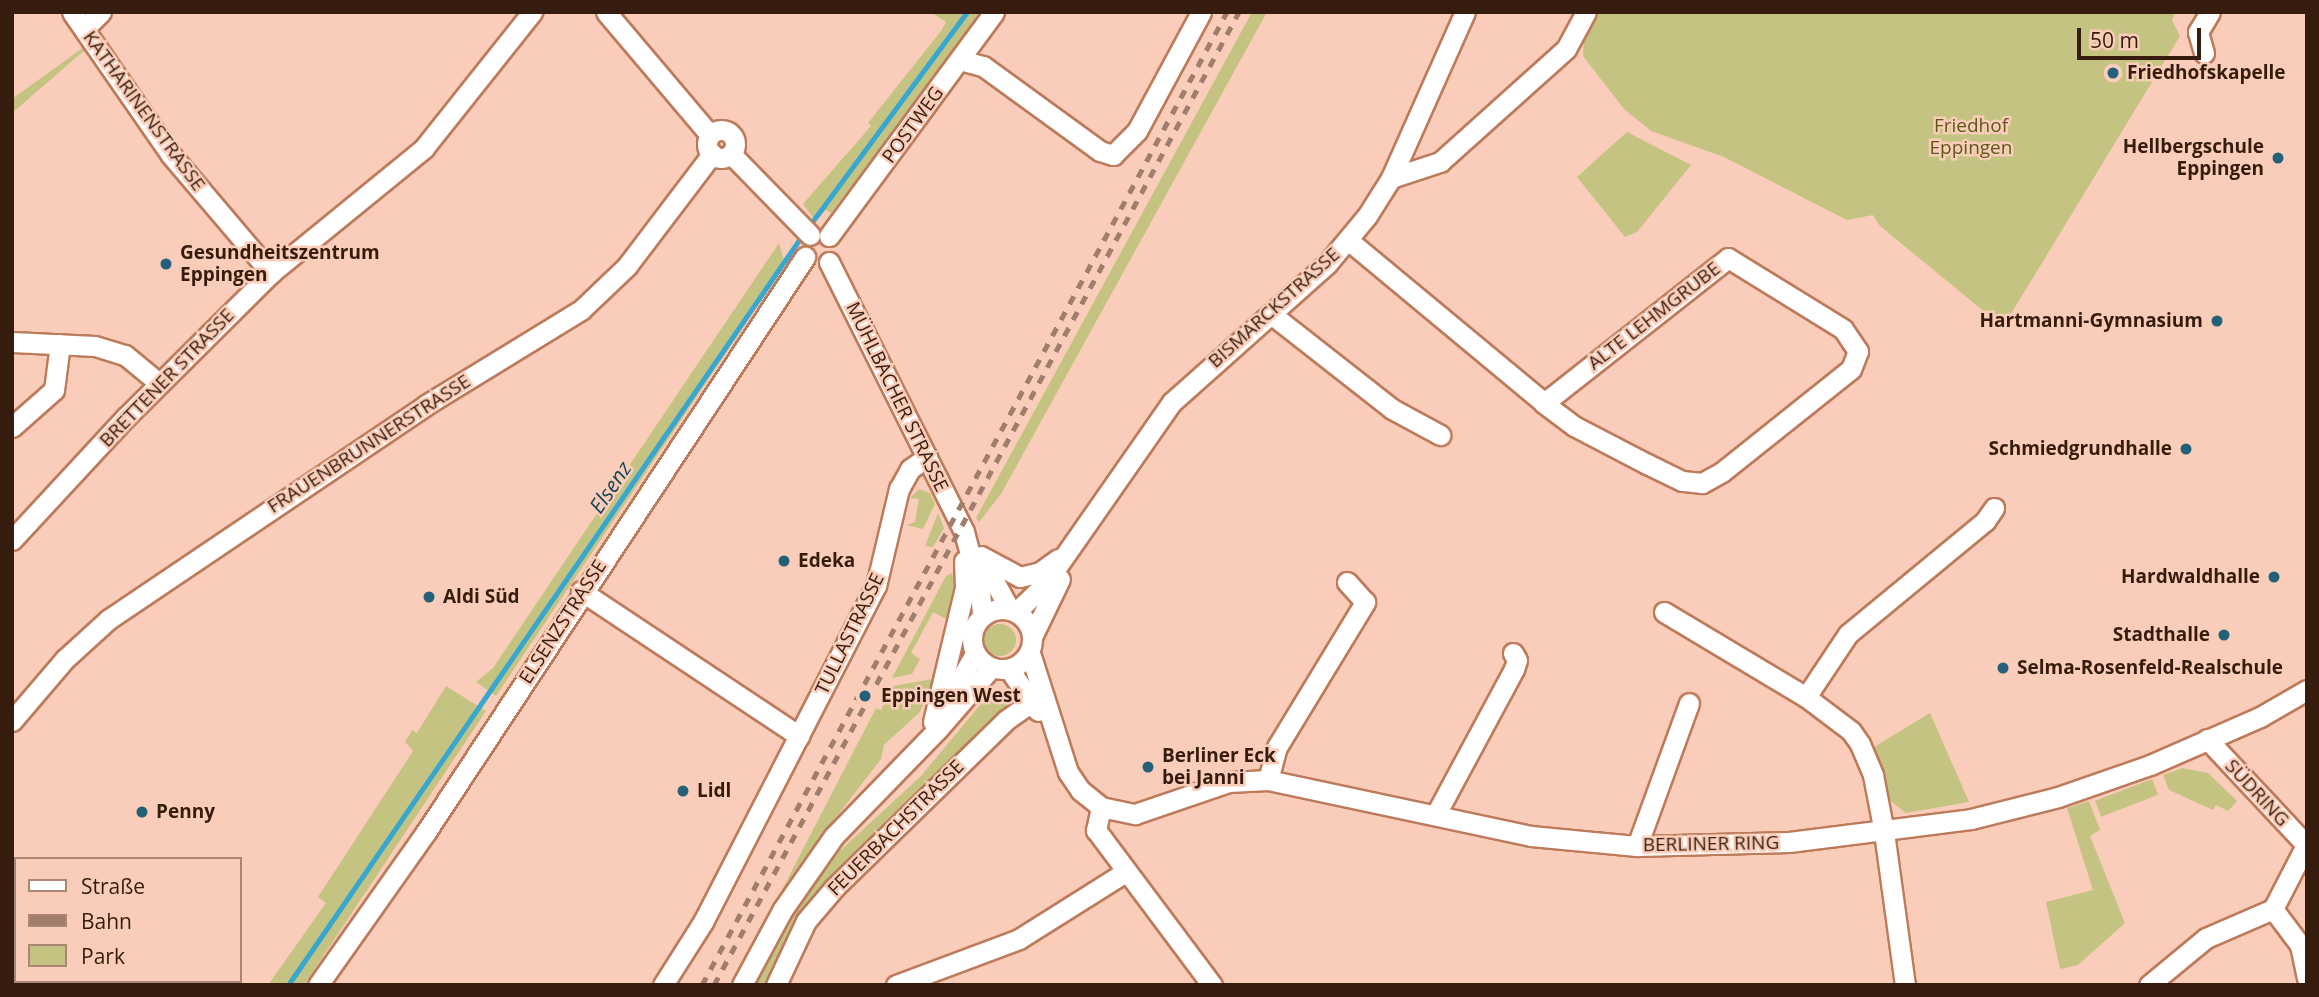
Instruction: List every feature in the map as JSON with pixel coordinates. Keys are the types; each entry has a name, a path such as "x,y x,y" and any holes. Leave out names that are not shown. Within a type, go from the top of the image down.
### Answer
{"street":[{"name":"KATHARINENSTRASSE","path":"72,12 171,155 271,273"},
{"path":"85,29 101,12"},
{"name":"BRETTENER STRASSE","path":"12,540 159,383 271,273 424,148 533,12"},
{"path":"606,12 718,148 791,214 820,236 836,250 829,262 819,266 805,257 803,248 820,236"},
{"name":"POSTWEG","path":"820,236 960,60 994,12"},
{"path":"960,60 983,66 1100,151 1113,155 1138,131 1200,12"},
{"name":"BISMARCKSTRASSE","path":"1013,611 1045,584 1162,414 1348,240 1391,178 1465,12"},
{"path":"2204,53 2198,32 2210,12"},
{"path":"1391,178 1440,162 1566,49 1580,14"},
{"name":"FRAUENBRUNNERSTRASSE","path":"12,721 65,659 109,619 426,405 581,310 627,266 718,148"},
{"name":"ALTE LEHMGRUBE","path":"1348,240 1544,403 1574,426 1682,481 1702,483 1722,472 1851,369 1858,351 1843,329 1728,258 1544,403"},
{"name":"ELSENZSTRASSE","path":"318,985 426,832 581,591 805,257"},
{"name":"MÜHLBACHER STRASSE","path":"829,262 964,532 1013,611"},
{"path":"1270,314 1392,409 1440,435"},
{"path":"12,342 60,344 125,355 159,383"},
{"path":"12,427 54,390 60,344"},
{"name":"TULLASTRASSE","path":"663,985 704,922 876,586 899,489 910,469 927,457"},
{"path":"1806,697 1848,634 1985,521 1994,508"},
{"name":"BISMARCKSTRASSE","path":"1031,644 1095,513"},
{"name":"MÜHLBACHER STRASSE","path":"964,532 982,616"},
{"name":"MÜHLBACHER STRASSE","path":"933,722 965,588 964,532"},
{"name":"MÜHLBACHER STRASSE","path":"981,556 1020,577 1040,572 1065,555"},
{"path":"1268,780 1277,747 1365,602 1347,582"},
{"path":"581,591 799,736"},
{"path":"1038,698 1000,668 975,653 972,634 982,616 995,609 1013,611 1027,621 1038,698 1068,772 1080,790 1101,807 1096,830 1124,873 1144,891 1212,985"},
{"path":"1664,612 1806,697 1851,731 1860,744 1873,775 1884,832 1905,985"},
{"path":"1000,668 1031,644"},
{"name":"MÜHLBACHER STRASSE","path":"742,985 806,872 900,765 933,722 975,653"},
{"path":"1436,814 1514,669 1517,660 1513,653"},
{"name":"MÜHLBACHER STRASSE","path":"900,765 1000,668"},
{"name":"BERLINER RING","path":"1101,807 1135,814 1229,782 1268,780 1531,836 1637,846 1789,842 1951,824 2025,806 2150,765 2307,690"},
{"name":"FEUERBACHSTRASSE","path":"776,985 806,921 835,887 1006,720 1038,698"},
{"path":"1637,846 1689,704"},
{"name":"SÜDRING","path":"2207,739 2306,846"},
{"path":"2148,985 2206,938 2273,909 2306,846"},
{"path":"896,985 1019,939 1124,873"},
{"path":"2273,909 2300,945 2307,978"}],"green space":[{"path":"931,12 983,12 831,213 826,210 815,220 803,204 871,126 868,123 941,31 946,22"},
{"path":"1252,12 1267,12 1001,494 979,522 976,518"},
{"name":"Friedhof Eppingen","path":"1594,12 2175,12 2172,20 2180,36 2003,327 1880,226 1873,215 1847,220 1724,157 1651,131 1624,109 1583,56 1584,27"},
{"path":"84,47 86,49 12,113 12,99"},
{"path":"1627,132 1691,165 1637,232 1625,237 1577,177"},
{"path":"779,243 785,265 496,696 476,682 493,668"},
{"path":"919,489 930,493 935,504 923,529 907,525 915,522 919,499 910,498"},
{"path":"938,513 944,528 933,547 925,546"},
{"path":"952,573 955,587 946,619 933,612 911,653 920,659 912,674 892,678 946,576"},
{"path":"1000,624 1011,629 1016,640 1011,651 1000,656 989,651 984,640 989,629"},
{"path":"933,679 920,712 884,745 881,759 810,851 756,940 876,708 881,710 893,686"},
{"path":"446,686 486,711 304,985 268,985 326,903 318,897 413,751 405,742 412,730 417,733"},
{"path":"1006,690 1014,700 888,826 771,985 752,985 792,908 819,870 921,776 990,693"},
{"path":"1930,713 1969,802 1906,813 1889,800 1874,747"},
{"path":"2182,768 2208,773 2237,801 2228,811 2216,805 2213,810 2169,790 2163,775"},
{"path":"2152,779 2158,795 2101,817 2095,801"},
{"path":"2089,801 2100,830 2090,836 2125,923 2078,965 2060,969 2046,902 2093,890 2067,808"}],"waterway":[{"name":"Elsenz","path":"809,226 967,12"},
{"name":"Elsenz","path":"288,985 803,234"}],"railway":[{"path":"702,985 1227,12"},
{"path":"714,985 1239,12"}],"place":[{"name":"Friedhofskapelle","path":"2113,73"},
{"name":"Hellbergschule Eppingen","path":"2278,158"},
{"name":"Gesundheitszentrum Eppingen","path":"166,264"},
{"name":"Hartmanni-Gymnasium","path":"2217,321"},
{"name":"Schmiedgrundhalle","path":"2186,449"},
{"name":"Edeka","path":"784,561"},
{"name":"Hardwaldhalle","path":"2274,577"},
{"name":"Aldi Süd","path":"429,597"},
{"name":"Stadthalle","path":"2224,635"},
{"name":"Selma-Rosenfeld-Realschule","path":"2003,668"},
{"name":"Eppingen West","path":"865,696"},
{"name":"Berliner Eck bei Janni","path":"1148,767"},
{"name":"Lidl","path":"683,791"},
{"name":"Penny","path":"142,812"}]}
